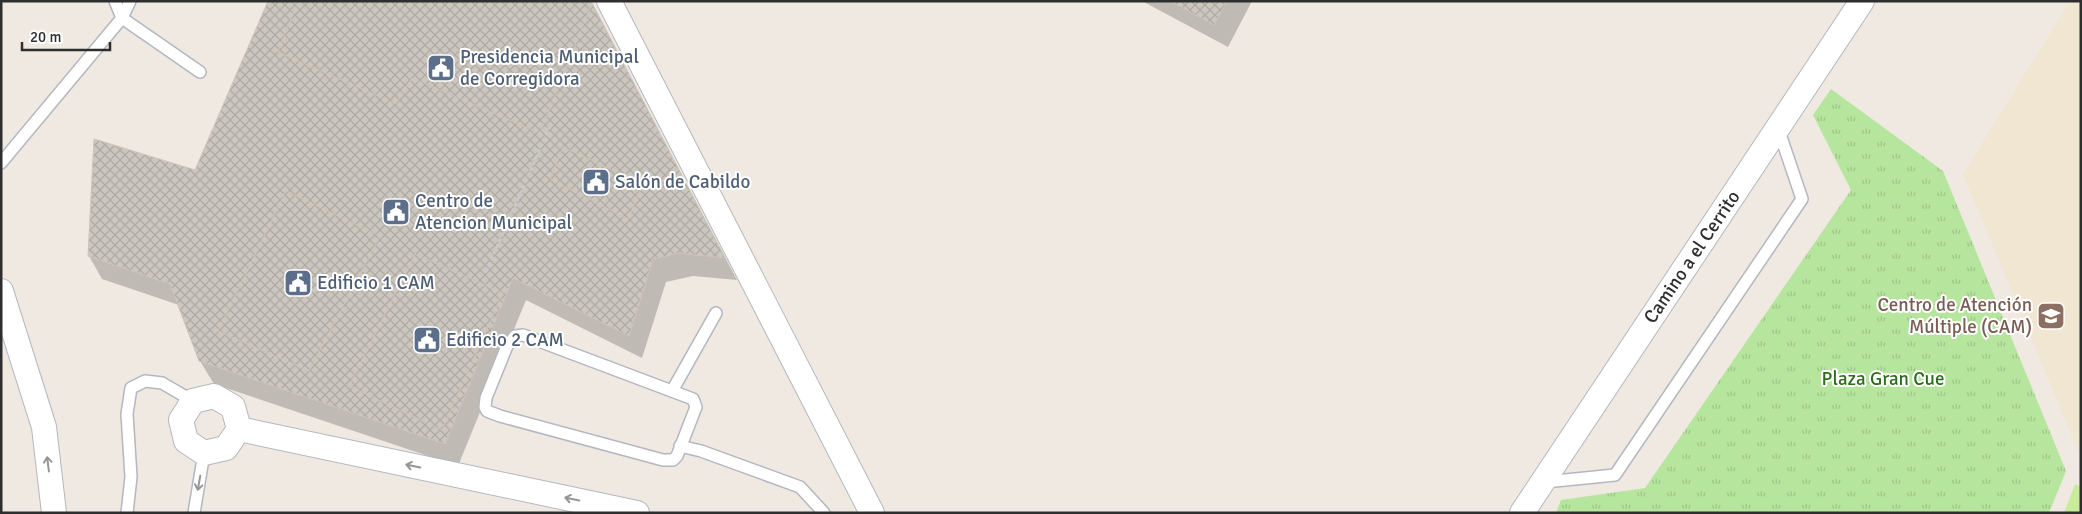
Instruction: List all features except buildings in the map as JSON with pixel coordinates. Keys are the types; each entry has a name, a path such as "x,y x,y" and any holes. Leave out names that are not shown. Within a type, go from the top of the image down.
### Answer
{"street":[{"path":"609,1 872,513"},
{"name":"Camino a el Cerrito","path":"1522,513 1862,1"},
{"path":"1,291 44,427 54,513"},
{"path":"214,396 233,407 238,429 226,448 204,453 186,441 181,420 193,401 214,396"},
{"path":"238,429 637,513"}],"lane":[{"path":"116,1 122,18 200,72"},
{"path":"1,163 122,18 130,1"},
{"path":"1543,482 1615,475 1802,199 1778,128"},
{"path":"672,391 716,313"},
{"path":"523,335 690,398 695,402 694,412 680,446 677,456 673,460 663,460 500,416 487,411 485,407 486,398 504,354 515,336 523,335"},
{"path":"128,513 131,476 127,414 131,388 145,381 162,383 193,401"},
{"path":"680,446 800,487 824,513"},
{"path":"194,513 204,453"}],"path":[{"path":"486,272 550,126"}],"shaded area":[{"name":"Centro de Atención Múltiple (CAM)","path":"2070,1 2081,1 2081,458 1963,174"}],"green space":[{"name":"Plaza Gran Cue","path":"1831,89 1943,171 2066,471 2049,513 1556,513 1561,500 1645,488 1851,190 1813,115"},
{"path":"2075,484 2081,487 2081,513 2064,513"}],"place":[{"name":"Presidencia Municipal de Corregidora","path":"441,68"},
{"name":"Salón de Cabildo","path":"596,182"},
{"name":"Centro de Atencion Municipal","path":"396,212"},
{"name":"Edificio 1 CAM","path":"298,283"},
{"name":"Centro de Atención Múltiple (CAM)","path":"2051,316"},
{"name":"Edificio 2 CAM","path":"427,340"}]}
